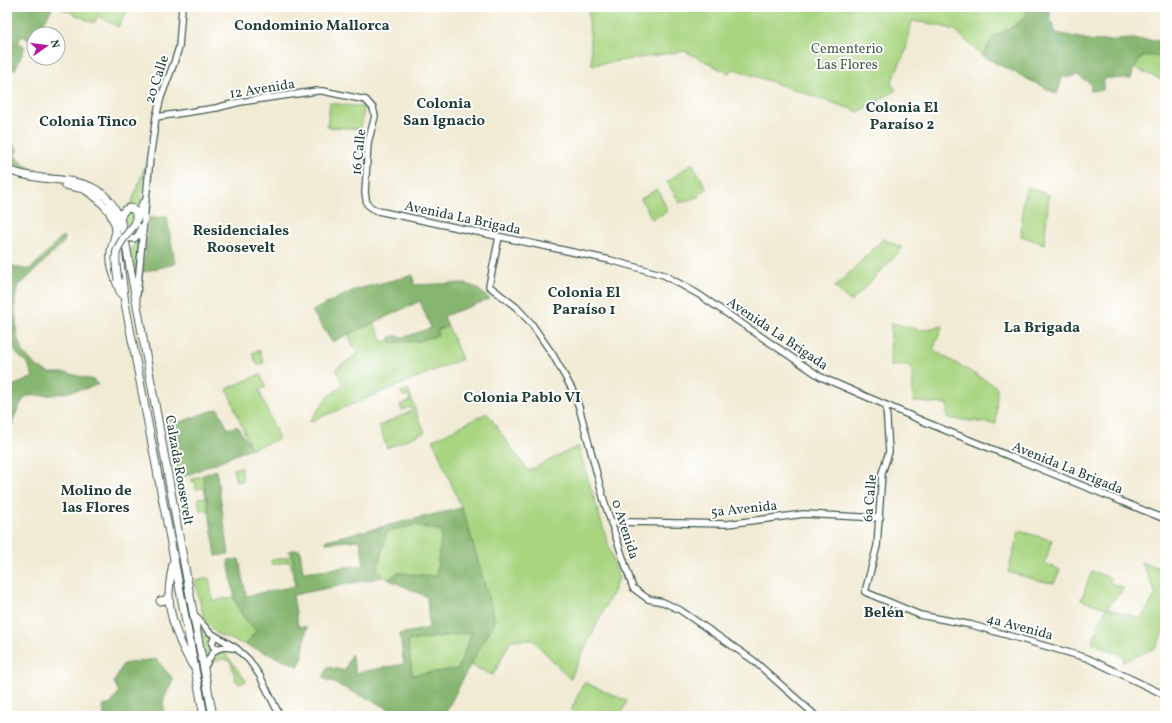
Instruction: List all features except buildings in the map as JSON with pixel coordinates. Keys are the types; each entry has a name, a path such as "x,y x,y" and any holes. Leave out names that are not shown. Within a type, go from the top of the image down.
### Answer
{"highway":[{"path":"7,169 27,176 70,180 88,185 106,197 118,214 120,220"},
{"path":"7,174 25,180 78,187 90,193 102,202 109,211 119,230"},
{"path":"121,294 115,261 117,249 121,241 135,224 142,203"},
{"path":"125,303 115,278 111,250 119,230 123,211 126,208 131,208 136,212 135,224"},
{"name":"Calzada Roosevelt","path":"119,230 136,302 213,716"},
{"name":"Calzada Roosevelt","path":"119,230 125,303 204,716"},
{"path":"138,369 142,380 160,467 163,467 165,460"},
{"path":"174,555 169,595 170,606 182,646 196,669"},
{"path":"160,601 166,600 169,595"}],"main road":[{"name":"20 Calle","path":"136,302 150,158 156,117 161,97 177,53 182,7"},
{"name":"12 Avenida","path":"156,117 216,108 240,102 317,91 361,98 371,104"},
{"name":"16 Calle","path":"367,204 365,193 368,144 375,116 371,104"},
{"name":"20 Calle","path":"119,230 130,239 134,239 140,231 142,203 150,158"},
{"name":"Avenida La Brigada","path":"367,204 378,211 610,260 664,275 694,291 821,377 1165,519"},
{"name":"0 Avenida","path":"499,237 489,286 516,307 531,323 553,355 572,389 579,407 589,443 594,469 633,588 648,599 667,604 680,610 753,660 816,716"},
{"name":"6a Calle","path":"865,592 877,546 882,473 889,452 886,405"},
{"name":"5a Avenida","path":"611,524 631,522 728,524 804,514 880,518"},
{"name":"4a Avenida","path":"865,592 920,615 972,625 1087,658 1165,695"},
{"path":"193,612 204,628 214,636 236,648 245,656 255,668 280,716"},
{"path":"214,636 212,639 212,644 217,649"},
{"path":"204,668 213,652 217,649 224,647 236,648"}],"green space":[{"path":"7,7 53,7 41,26 26,26 26,38 22,36 18,42 25,47 15,70 11,68 7,76"},
{"path":"58,7 129,8 118,27 98,16 94,23"},
{"name":"Cementerio Las Flores","path":"588,7 1030,7 1023,20 994,37 982,56 955,30 933,24 912,21 906,50 891,83 896,90 860,112 734,69 728,73 685,51 592,65"},
{"path":"1030,7 1050,7 1050,19 1056,33 1094,41 1133,39 1165,41 1165,58 1146,56 1142,58 1138,61 1131,79 1107,78 1104,81 1103,90 1090,91 1091,84 1077,75 1067,78 1063,76 1057,94 982,56 994,37 1023,20"},
{"path":"1151,54 1165,58 1165,81 1134,68 1140,59"},
{"path":"330,103 364,107 361,129 327,127"},
{"path":"7,139 19,150 14,155 31,169 71,176 71,178 13,169 7,165"},
{"path":"692,163 707,189 700,196 680,203 667,182"},
{"path":"146,164 138,215 127,230 124,216 132,201"},
{"path":"1026,187 1049,195 1044,244 1021,236 1023,203"},
{"path":"657,189 668,211 652,219 641,199"},
{"path":"167,217 175,264 143,272 149,218"},
{"path":"61,237 65,237 64,242 17,288 15,301 17,337 23,352 36,366 50,373 67,373 93,380 98,384 89,388 53,395 26,396 16,412 7,440 8,388 33,377 28,364 16,353 12,339 11,301 9,287 7,284 7,263 29,269 40,260"},
{"path":"139,239 135,284 129,252"},
{"path":"883,239 903,248 851,302 835,287"},
{"path":"413,275 414,285 461,283 475,287 490,299 444,316 448,326 437,330 438,335 419,341 391,342 390,337 405,337 431,328 420,301 332,342 312,311 354,290"},
{"path":"374,323 383,342 390,340 391,342 419,341 436,330 448,326 462,359 309,422 328,396 343,386 336,369 357,354 348,334"},
{"path":"891,323 920,330 943,326 933,350 997,387 996,424 947,418 947,404 914,402 911,366 890,366"},
{"path":"259,350 264,363 257,365 252,353"},
{"path":"260,374 266,387 259,390 279,439 251,449 227,389"},
{"path":"408,389 425,432 387,448 379,426 412,411 410,407 402,410 400,405 410,401 408,395 403,396 401,392"},
{"path":"218,409 228,429 237,426 251,448 176,480 165,420 173,419 174,422 181,422"},
{"path":"487,413 528,471 578,446 619,579 570,679 533,640 511,640 493,675 470,665 495,622 466,519 433,440"},
{"path":"241,467 243,481 236,482 233,469"},
{"path":"216,470 229,554 216,556 203,475"},
{"path":"203,475 209,510 200,512 198,498 206,497 204,488 196,489 195,481 191,482 190,480"},
{"path":"461,508 466,519 495,622 470,665 444,716 405,716 323,678 328,667 345,671 351,654 356,673 404,664 400,634 429,628 427,597 388,579 399,573 436,576 442,531 415,525 387,531 377,571 383,577 293,595 298,626 307,627 302,660 298,666 246,645 256,631 244,618 235,601 228,560 239,559 246,596 296,586 292,550 300,550 303,572 364,565 360,540 326,543 326,540","holes":["472,632 458,669 412,675 408,641"]},
{"path":"415,525 442,531 436,576 399,573 388,579 377,571 387,531"},
{"path":"1019,531 1052,540 1045,563 1060,570 1054,583 1040,581 1008,572"},
{"path":"292,550 295,585 290,561 272,565 271,560 290,557 288,551"},
{"path":"1141,562 1165,570 1165,631 1163,631 1157,647 1123,662 1125,657 1092,643 1106,608 1081,600 1092,571 1111,578 1109,582 1124,588 1107,608 1141,619 1156,594"},
{"path":"209,578 213,601 233,597 244,618 256,631 246,645 217,634 205,621 195,581"},
{"path":"199,622 203,630 211,637 210,644 213,648 206,663"},
{"path":"472,632 458,669 412,675 408,641"},
{"path":"222,649 246,681 240,684 236,681 231,662 224,659 212,662 210,667 212,658"},
{"path":"156,659 173,679 163,701 165,716 104,716 103,706 111,704 119,692 114,682 123,664"},
{"path":"584,682 627,701 620,716 583,716 571,710"}],"waterway":[{"path":"1049,7 1045,16 1059,42 1068,46"}],"district":[{"name":"Condominio Mallorca","path":"312,25"},
{"name":"Colonia San Ignacio","path":"444,112"},
{"name":"Colonia El Paraíso 2","path":"902,116"},
{"name":"Colonia Tinco","path":"88,121"},
{"name":"Residenciales Roosevelt","path":"241,238"},
{"name":"Colonia El Paraíso 1","path":"584,300"},
{"name":"La Brigada","path":"1042,327"},
{"name":"Colonia Pablo VI","path":"522,397"},
{"name":"Molino de las Flores","path":"96,498"},
{"name":"Belén","path":"884,612"}]}
